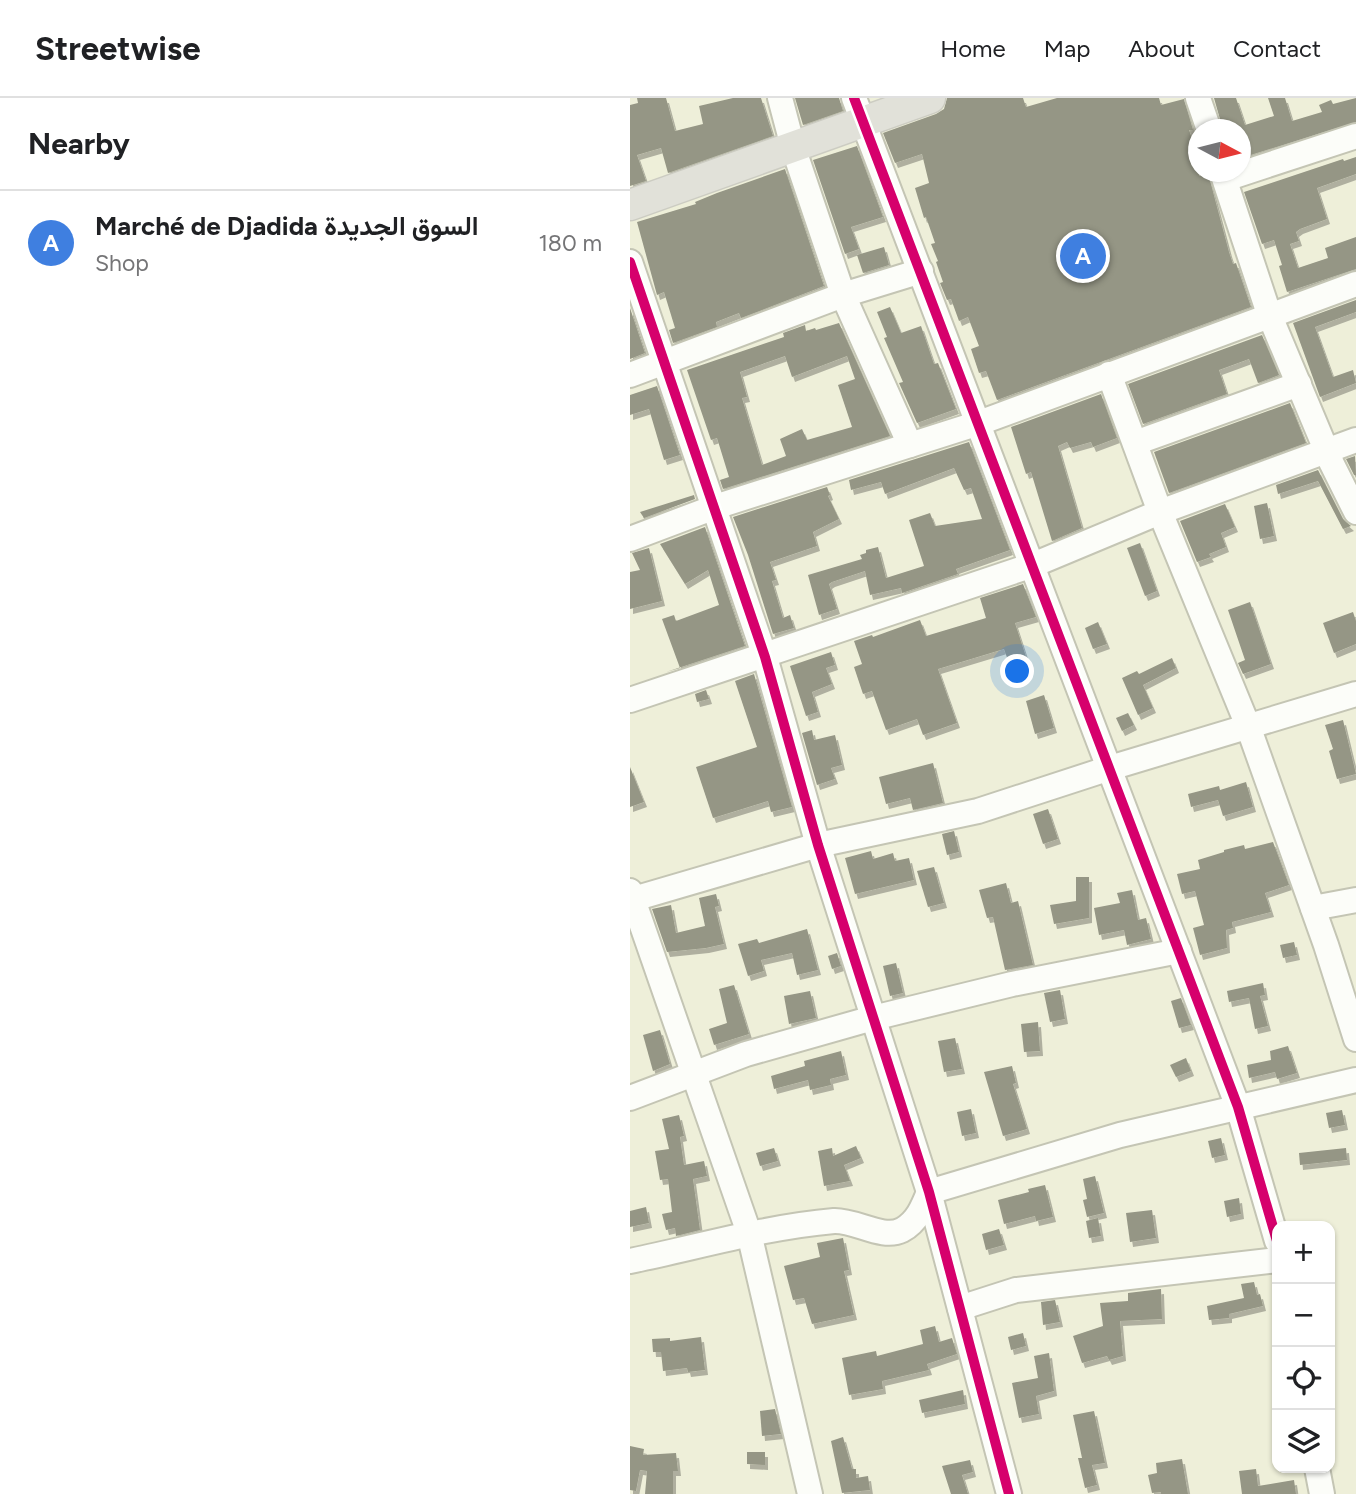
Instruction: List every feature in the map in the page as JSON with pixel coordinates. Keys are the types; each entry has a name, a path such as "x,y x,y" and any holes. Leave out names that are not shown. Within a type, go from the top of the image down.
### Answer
{"main road":[{"path":"630,205 793,147 859,110 930,98"}],"street":[{"path":"780,98 793,147 843,295 910,445"},
{"path":"1198,98 1205,119"},
{"path":"859,110 1238,1107 1272,1224"},
{"path":"1251,167 1356,136"},
{"path":"1226,182 1269,314 1356,512"},
{"path":"630,261 765,657 818,845 929,1192 1009,1494"},
{"path":"630,375 843,295 921,271"},
{"path":"630,539 715,507 979,423 1356,284"},
{"path":"1109,374 1160,512 1248,726 1356,1039"},
{"path":"1135,443 1299,384"},
{"path":"630,700 765,657 1033,565 1160,512 1356,440"},
{"path":"810,1494 749,1233 631,897 818,845 978,811 1356,694"},
{"path":"1313,908 1356,900"},
{"path":"630,1098 746,1054 873,1017 1012,984 1179,951"},
{"path":"929,1192 1120,1135 1356,1080"},
{"path":"630,1261 749,1233 838,1221 888,1233 902,1230 920,1214 929,1192"},
{"path":"960,1308 1016,1290 1272,1261"},
{"path":"1318,1473 1322,1494"}],"building":[{"path":"637,98 666,98 675,131 703,124 699,106 733,98 761,98 773,136 668,173 661,148 637,155 646,181 630,186 630,105 638,103"},
{"path":"795,98 839,98 843,111 803,125"},
{"path":"947,98 1023,98 1026,107 1057,98 1159,98 1161,105 1184,99 1190,119 1188,182 1210,182 1229,252 1233,264 1236,263 1251,307 997,400 986,371 979,373 971,349 979,346 968,317 959,321 951,299 947,300 940,283 943,282 931,244 935,243 915,188 929,183 922,154 895,163 883,133 944,109"},
{"path":"1214,98 1236,98 1243,119 1220,119"},
{"path":"1268,98 1285,98 1292,121 1322,112 1319,105 1331,100 1333,104 1356,98 1356,122 1251,155 1251,123 1274,116"},
{"path":"857,146 883,217 851,227 859,249 845,254 813,160"},
{"path":"1356,157 1356,174 1317,188 1327,219 1300,229 1296,232 1299,241 1290,244 1298,268 1328,258 1325,248 1356,237 1356,269 1287,292 1274,240 1262,244 1244,192"},
{"path":"785,169 824,286 741,318 739,313 716,322 717,327 673,343 669,330 675,328 664,292 657,295 637,222 696,204 695,202 717,193"},
{"path":"884,247 889,265 863,273 857,255"},
{"path":"1356,300 1356,312 1315,327 1333,377 1353,370 1356,383 1320,397 1293,323"},
{"path":"890,307 901,333 921,326 934,364 938,363 956,409 917,423 899,383 903,382 884,338 887,337 877,312"},
{"path":"630,308 645,353 630,359"},
{"path":"839,323 890,436 723,489 720,480 729,477 717,438 711,440 687,370 784,337 783,333 805,325 806,331","holes":["785,356 792,377 847,356 855,379 838,385 852,427 807,440 802,429 780,439 786,456 762,465 742,398 747,397 740,372"]},
{"path":"1262,335 1279,375 1258,383 1249,359 1219,370 1227,394 1143,424 1128,384"},
{"path":"657,386 680,455 664,460 649,409 630,415 630,395"},
{"path":"1101,394 1117,438 1093,447 1091,442 1070,448 1067,442 1058,446 1082,528 1052,541 1031,472 1026,474 1011,427"},
{"path":"1290,403 1306,443 1169,493 1154,452"},
{"path":"969,442 1010,550 956,569 958,574 902,593 901,588 870,595 865,571 832,582 829,584 837,609 819,615 808,575 862,559 860,555 866,553 866,550 878,547 886,578 924,566 909,520 930,513 935,526 982,519 971,488 964,490 954,468 885,494 881,482 851,490 849,480"},
{"path":"1355,456 1356,475 1354,475 1346,459"},
{"path":"1318,470 1343,519 1351,526 1343,529 1318,481 1278,494 1276,485"},
{"path":"827,487 828,496 839,519 813,532 817,546 770,562 776,580 772,581 783,618 790,615 794,628 773,634 733,517"},
{"path":"694,495 695,499 644,518 640,512"},
{"path":"1267,503 1274,536 1260,539 1254,506"},
{"path":"1225,504 1235,527 1221,533 1226,547 1197,562 1180,521"},
{"path":"705,527 745,646 680,667 662,619 674,615 676,621 719,605 708,570 685,584 660,544"},
{"path":"1140,543 1157,591 1145,596 1127,548"},
{"path":"649,548 662,601 630,609 630,572 640,570 632,553"},
{"path":"1023,584 1036,617 1015,623 1028,663 1011,669 1004,649 938,669 957,723 923,735 917,719 886,730 872,691 863,694 854,667 862,664 854,641 920,620 926,636 986,618 980,598"},
{"path":"1250,602 1271,664 1243,674 1238,663 1245,660 1228,610"},
{"path":"1353,612 1356,621 1356,644 1334,653 1323,623"},
{"path":"1098,622 1107,644 1093,649 1085,628"},
{"path":"831,652 835,665 826,668 832,684 812,692 818,712 806,716 790,666"},
{"path":"1172,658 1176,668 1143,685 1153,708 1138,715 1122,678 1137,671 1139,674"},
{"path":"754,674 792,807 771,812 768,801 713,818 696,767 757,747 735,681"},
{"path":"706,690 709,699 697,702 695,694"},
{"path":"1044,695 1054,728 1035,734 1026,701"},
{"path":"1128,713 1134,725 1122,731 1116,718"},
{"path":"1343,720 1356,774 1337,779 1329,751 1333,749 1325,725"},
{"path":"812,730 814,740 835,735 842,765 831,768 835,779 817,785 802,733"},
{"path":"933,763 943,803 913,810 910,798 886,804 879,777"},
{"path":"630,767 644,802 630,807"},
{"path":"1246,782 1253,807 1223,816 1218,800 1191,807 1188,794 1219,786 1220,790"},
{"path":"1048,809 1058,839 1043,844 1033,814"},
{"path":"954,831 959,852 947,855 942,834"},
{"path":"1273,842 1289,885 1265,893 1271,912 1232,922 1233,928 1226,930 1227,948 1200,955 1193,928 1204,925 1195,891 1182,894 1177,874 1200,869 1198,860 1224,850 1244,845 1245,849"},
{"path":"871,851 873,859 893,853 895,861 909,858 914,880 855,894 845,858"},
{"path":"934,867 944,903 928,907 917,871"},
{"path":"1076,877 1089,877 1089,918 1054,924 1050,905 1076,901"},
{"path":"1006,883 1011,903 1018,901 1033,965 1005,970 993,917 987,918 979,890"},
{"path":"1132,890 1138,920 1146,918 1151,939 1127,945 1124,930 1099,935 1094,908 1120,903 1117,893"},
{"path":"716,894 719,906 715,907 724,944 667,952 652,909 671,905 676,933 705,926 699,898"},
{"path":"807,929 818,970 797,975 792,953 761,960 764,971 748,976 738,944 757,939 759,943"},
{"path":"1294,942 1297,955 1283,958 1280,945"},
{"path":"837,953 841,966 832,969 828,956"},
{"path":"896,963 903,993 890,996 883,966"},
{"path":"1263,983 1265,995 1260,996 1268,1026 1255,1029 1249,998 1229,1002 1227,991"},
{"path":"734,985 749,1034 714,1045 709,1029 727,1023 719,989"},
{"path":"1060,990 1065,1019 1050,1022 1044,993"},
{"path":"810,991 816,1018 789,1024 784,996"},
{"path":"1181,998 1191,1025 1179,1028 1171,1001"},
{"path":"1038,1022 1040,1051 1024,1052 1021,1024"},
{"path":"660,1030 670,1064 653,1071 643,1035"},
{"path":"955,1038 962,1069 944,1072 938,1041"},
{"path":"1288,1046 1297,1073 1277,1079 1275,1072 1249,1078 1247,1065 1271,1060 1270,1051"},
{"path":"841,1051 846,1075 830,1079 831,1085 810,1090 808,1080 774,1089 771,1076 805,1066 804,1061"},
{"path":"1186,1058 1191,1071 1176,1077 1170,1065"},
{"path":"1012,1066 1016,1083 1013,1084 1027,1129 1003,1136 984,1072"},
{"path":"971,1109 976,1133 962,1136 957,1112"},
{"path":"1342,1110 1345,1125 1329,1128 1326,1113"},
{"path":"679,1115 684,1136 680,1137 684,1165 704,1161 707,1176 693,1179 700,1230 676,1236 675,1228 666,1230 662,1214 672,1212 668,1179 660,1180 655,1151 669,1149 662,1119"},
{"path":"1221,1138 1225,1155 1212,1158 1208,1141"},
{"path":"856,1146 861,1158 844,1165 850,1181 824,1186 818,1151 832,1148 833,1156"},
{"path":"774,1148 778,1161 760,1166 756,1153"},
{"path":"1346,1148 1347,1160 1300,1165 1299,1153"},
{"path":"1095,1176 1104,1213 1087,1217 1083,1200 1087,1199 1083,1179"},
{"path":"1045,1185 1053,1217 1036,1221 1035,1216 1004,1224 998,1200"},
{"path":"1239,1198 1241,1214 1227,1217 1224,1201"},
{"path":"646,1207 649,1223 630,1227 630,1211"},
{"path":"1152,1210 1156,1238 1130,1242 1126,1213"},
{"path":"1098,1218 1101,1236 1089,1238 1086,1221"},
{"path":"999,1229 1004,1245 986,1250 982,1234"},
{"path":"843,1238 849,1270 844,1271 854,1315 812,1324 804,1298 793,1300 784,1266 820,1257 817,1243"},
{"path":"1254,1282 1263,1306 1229,1314 1229,1318 1209,1320 1207,1306 1244,1298 1241,1284"},
{"path":"1161,1289 1162,1319 1120,1321 1123,1356 1109,1360 1107,1356 1082,1363 1073,1336 1103,1326 1100,1303 1128,1301 1128,1293"},
{"path":"1055,1300 1060,1322 1043,1325 1041,1302"},
{"path":"935,1326 939,1342 952,1338 957,1354 927,1364 929,1370 882,1381 883,1389 849,1395 842,1358 876,1351 877,1356 923,1344 920,1330"},
{"path":"1023,1333 1026,1346 1011,1350 1008,1337"},
{"path":"701,1337 705,1370 688,1372 687,1368 663,1371 661,1352 653,1352 652,1339 670,1338 670,1341"},
{"path":"1049,1353 1054,1391 1036,1396 1039,1414 1019,1418 1012,1383 1038,1378 1034,1356"},
{"path":"963,1390 965,1404 922,1413 919,1400"},
{"path":"775,1409 781,1434 762,1436 760,1411"},
{"path":"1094,1411 1105,1463 1092,1465 1097,1485 1085,1488 1073,1415"},
{"path":"843,1437 852,1469 856,1469 856,1478 868,1476 870,1490 842,1493 831,1441"},
{"path":"630,1446 644,1449 643,1455 676,1453 678,1471 673,1471 673,1494 645,1494 647,1471 640,1470 636,1491 630,1490"},
{"path":"747,1452 765,1452 765,1465 747,1464"},
{"path":"1182,1459 1188,1494 1152,1493 1148,1475 1157,1473 1156,1463"},
{"path":"970,1460 973,1472 962,1475 968,1494 951,1494 942,1466"},
{"path":"1256,1469 1258,1486 1294,1480 1296,1494 1242,1494 1239,1471"}],"cycle path":[{"path":"854,98 1238,1107 1272,1224"},
{"path":"630,262 765,657 818,845 929,1192 1009,1494"}],"place":[{"name":"Marché de Djadida السوق الجديدة","path":"1083,256"}]}
